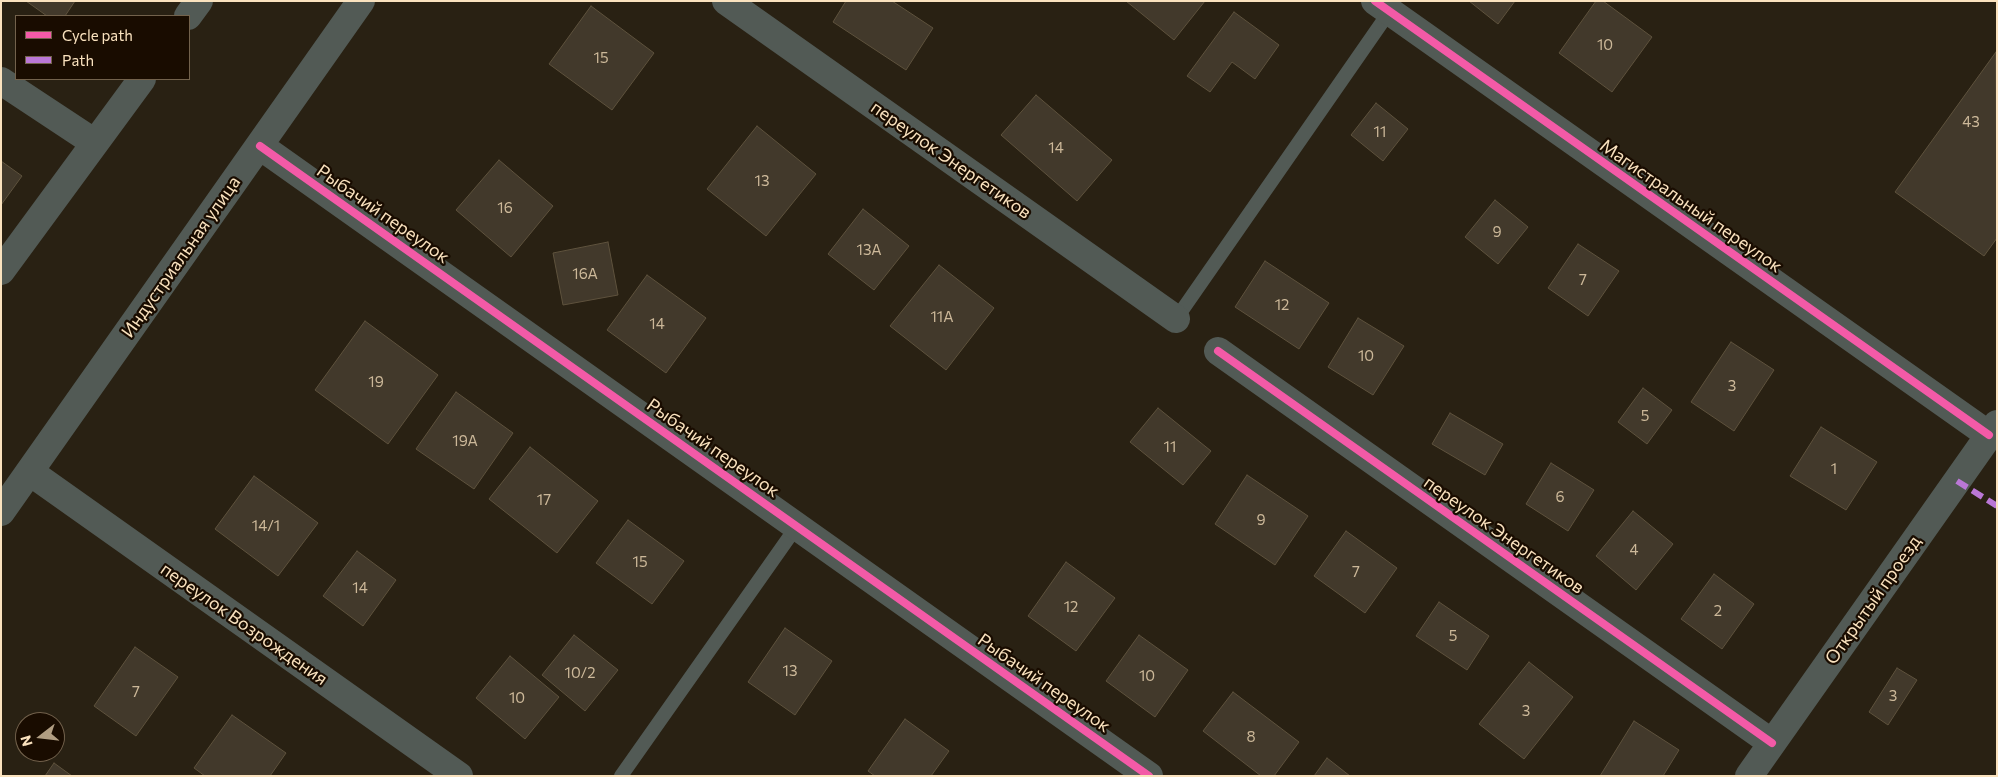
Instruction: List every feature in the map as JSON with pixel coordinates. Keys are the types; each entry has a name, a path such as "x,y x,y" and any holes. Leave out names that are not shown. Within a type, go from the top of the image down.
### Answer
{"street":[{"path":"189,15 199,1"},
{"name":"Индустриальная улица","path":"1,512 361,1"},
{"name":"переулок Энергетиков","path":"726,1 1176,319"},
{"name":"Магистральный переулок","path":"1387,5 1993,430"},
{"path":"1,272 141,80"},
{"path":"1,81 95,143"},
{"name":"Рыбачий переулок","path":"260,146 1149,776"},
{"name":"переулок Энергетиков","path":"1218,351 1772,743"},
{"name":"Открытый проезд","path":"1749,776 1993,430"},
{"name":"переулок Возрождения","path":"30,472 459,776"}],"lane":[{"path":"1176,319 1387,5"},
{"path":"621,776 797,526"}],"building":[{"path":"26,1 75,1 66,15 46,15"},
{"path":"846,1 892,1 933,28 906,70 833,22"},
{"path":"1126,1 1205,1 1174,40"},
{"path":"1469,1 1515,1 1498,24"},
{"path":"1596,1 1603,1 1652,37 1612,92 1559,53"},
{"path":"591,6 654,53 612,110 549,64"},
{"path":"1234,12 1279,45 1255,79 1232,62 1210,92 1187,76"},
{"path":"1996,52 1997,238 1984,256 1895,192"},
{"path":"1036,95 1112,160 1077,201 1001,135"},
{"path":"1376,103 1408,129 1383,161 1351,135"},
{"path":"757,126 816,174 766,236 707,189"},
{"path":"499,160 553,206 511,257 456,210"},
{"path":"1,161 22,176 1,205"},
{"path":"1495,200 1528,227 1498,264 1465,237"},
{"path":"863,209 909,246 874,290 828,254"},
{"path":"608,242 618,295 563,305 553,253"},
{"path":"1578,244 1619,271 1588,316 1548,288"},
{"path":"1265,261 1329,303 1299,349 1235,307"},
{"path":"939,265 994,308 946,370 890,326"},
{"path":"647,275 706,318 666,373 607,330"},
{"path":"1358,318 1404,346 1373,395 1328,367"},
{"path":"365,321 438,375 388,444 315,390"},
{"path":"1731,342 1774,370 1734,431 1691,402"},
{"path":"1643,388 1672,410 1647,444 1618,422"},
{"path":"456,392 513,433 474,489 416,449"},
{"path":"1158,408 1211,451 1183,485 1130,442"},
{"path":"1450,413 1503,444 1485,475 1432,444"},
{"path":"1821,427 1877,462 1846,510 1790,476"},
{"path":"530,447 598,501 557,553 489,499"},
{"path":"1551,463 1594,490 1568,531 1526,504"},
{"path":"1247,475 1308,516 1275,565 1215,524"},
{"path":"254,476 318,523 278,576 215,529"},
{"path":"1633,511 1673,544 1636,590 1596,556"},
{"path":"628,520 684,561 652,604 596,563"},
{"path":"1346,531 1397,568 1365,613 1314,576"},
{"path":"357,551 396,580 363,626 323,596"},
{"path":"1066,562 1115,598 1076,651 1028,616"},
{"path":"1714,574 1754,604 1722,649 1681,619"},
{"path":"1439,602 1489,636 1467,670 1416,636"},
{"path":"785,628 832,661 795,715 748,682"},
{"path":"574,635 618,670 585,711 542,675"},
{"path":"1139,635 1188,670 1155,717 1106,681"},
{"path":"135,647 178,677 136,736 94,706"},
{"path":"510,656 559,697 525,739 476,698"},
{"path":"1529,662 1573,697 1524,759 1479,724"},
{"path":"1897,668 1917,680 1888,725 1869,712"},
{"path":"1233,692 1299,742 1274,776 1261,776 1203,731"},
{"path":"232,715 286,753 270,776 205,776 194,768"},
{"path":"905,719 949,751 931,776 875,776 868,771"},
{"path":"1634,721 1679,750 1663,776 1600,776"},
{"path":"1327,758 1350,776 1314,776"},
{"path":"54,763 72,776 45,776"}],"marked path":[{"path":"1957,481 1997,506"}],"cycle path":[{"path":"1375,1 1989,435"},
{"path":"260,146 1149,776"},
{"path":"1218,351 1772,743"}]}
